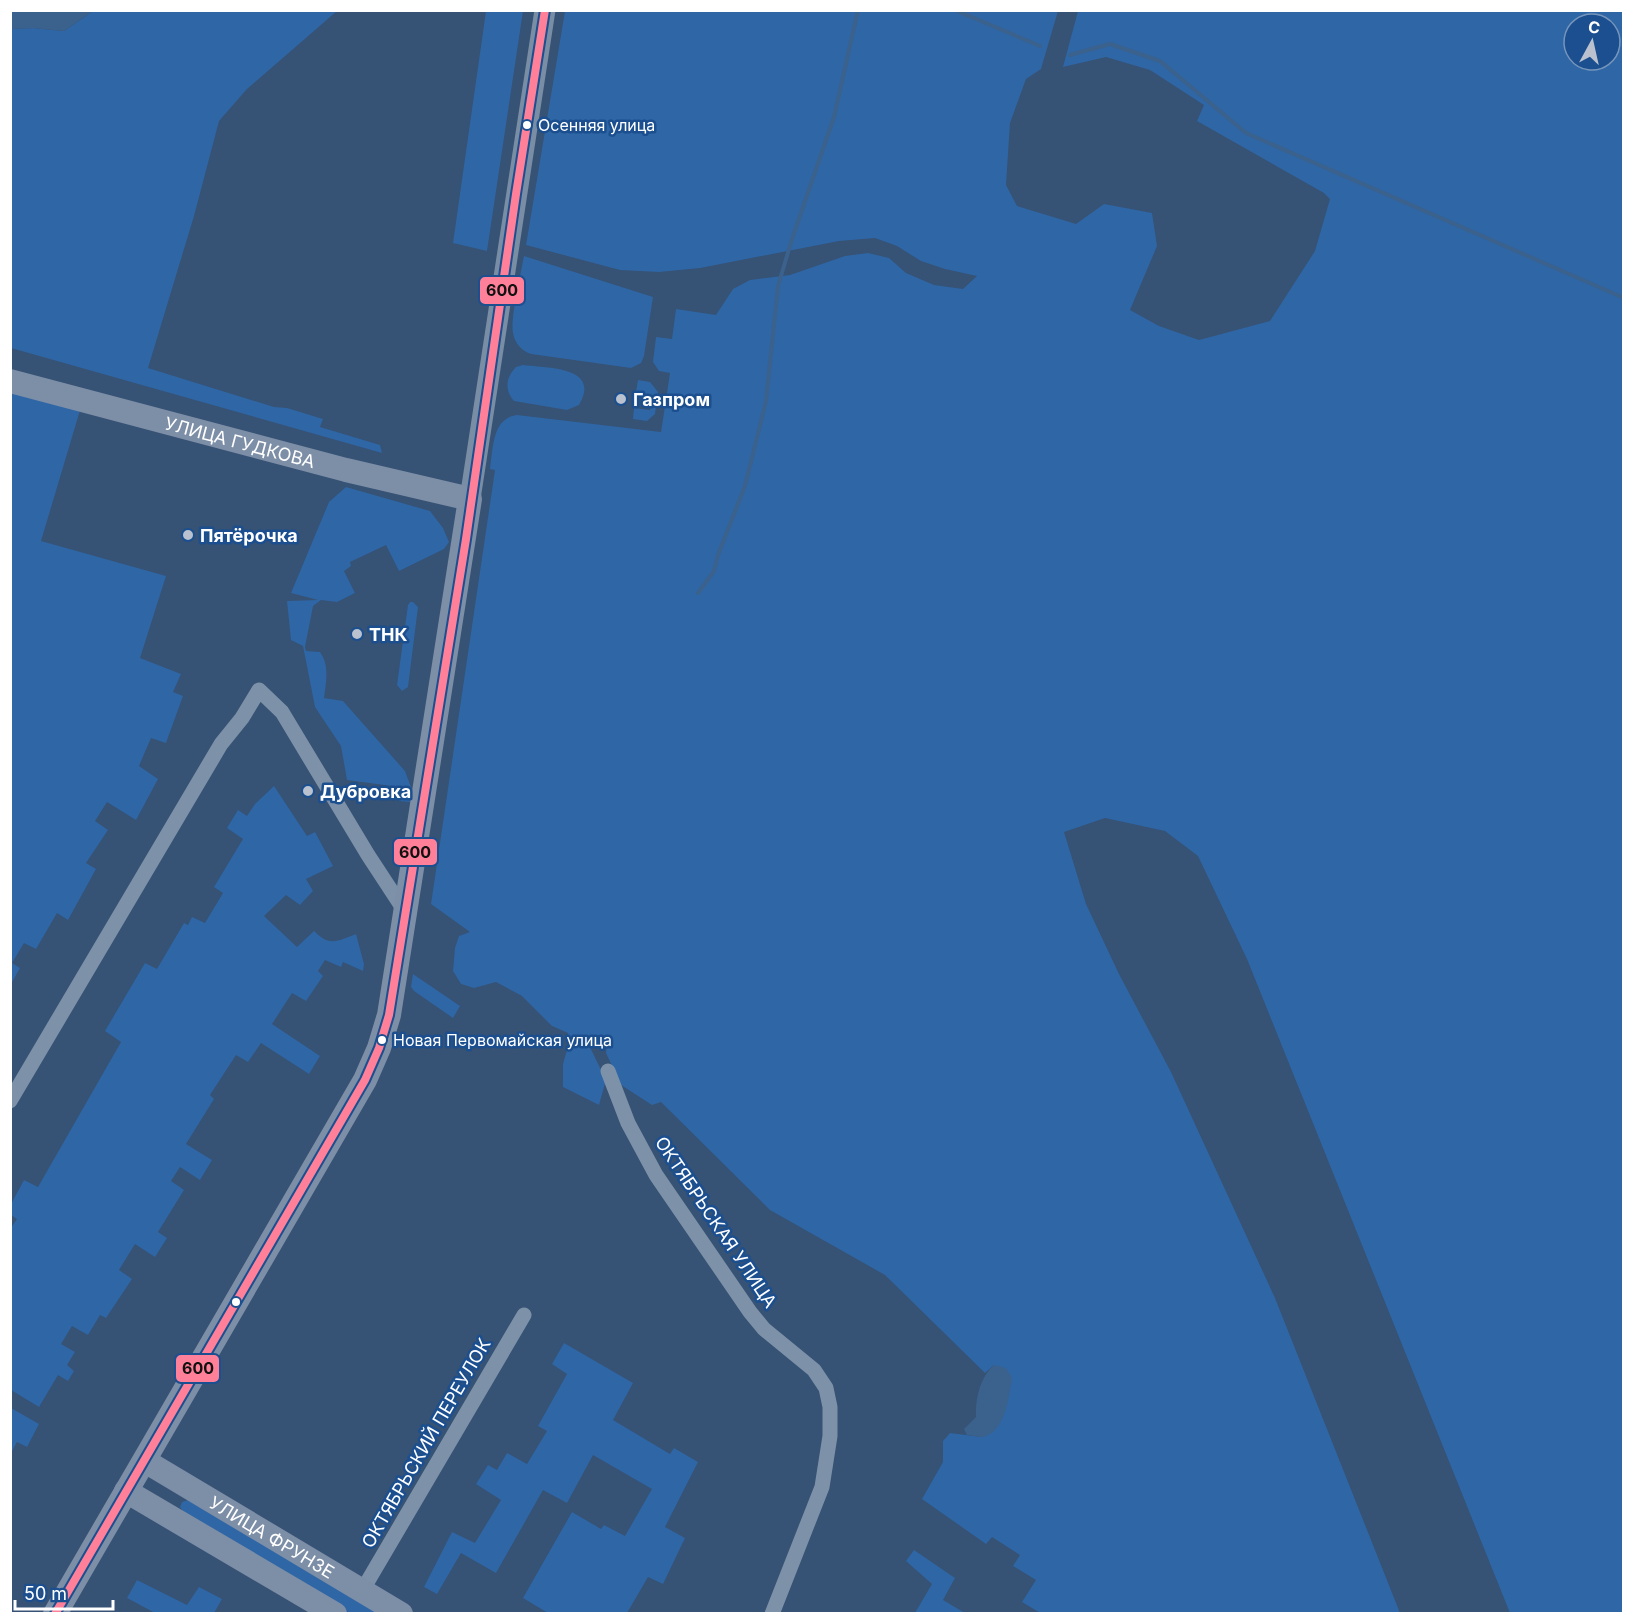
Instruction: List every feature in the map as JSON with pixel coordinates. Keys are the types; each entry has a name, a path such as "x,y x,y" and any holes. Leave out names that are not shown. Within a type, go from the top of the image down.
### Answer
{"main road":[{"path":"55,1614 364,1080 379,1048 389,1015 406,914 546,10"},
{"name":"УЛИЦА ГУДКОВА","path":"10,381 345,470 470,500"},
{"name":"УЛИЦА ФРУНЗЕ","path":"145,1461 401,1614"},
{"name":"УЛИЦА ФРУНЗЕ","path":"126,1491 335,1614"}],"street":[{"path":"10,1101 221,744 242,718 260,690 282,712 406,914"},
{"name":"ОКТЯБРЬСКАЯ УЛИЦА","path":"608,1071 628,1122 656,1175 750,1312 764,1329 814,1370 826,1388 830,1407 830,1436 824,1479 772,1614"},
{"name":"ОКТЯБРЬСКИЙ ПЕРЕУЛОК","path":"362,1591 524,1314"}],"shaded area":[{"path":"10,11 93,11 64,31 33,28 11,29"},
{"path":"93,11 337,11 247,89 219,121 194,216 148,368 274,407 287,408 323,419 320,427 380,445 382,453 11,348 10,29 33,28 64,31"},
{"path":"486,11 523,11 487,251 453,243"},
{"path":"565,11 1058,11 1041,69 1026,79 1010,123 1006,185 1017,206 1076,224 1104,204 1152,213 1157,246 1130,310 1159,326 1199,340 1270,321 1315,251 1330,199 1324,193 1197,121 1204,105 1150,70 1106,57 1063,67 1078,11 1623,11 1623,1613 1510,1613 1247,959 1198,856 1165,831 1105,818 1064,832 1086,904 1119,974 1171,1072 1275,1298 1400,1613 1042,1614 1022,1602 1036,1580 1013,1566 1020,1555 992,1537 986,1544 922,1499 943,1462 943,1441 950,1433 982,1437 994,1365 985,1373 885,1275 770,1210 661,1102 652,1105 621,1085 606,1053 607,1042 586,1039 606,1080 599,1105 563,1087 563,1064 569,1043 568,1033 552,1026 522,996 496,982 474,988 461,984 453,971 455,948 459,936 470,932 431,904 495,470 490,469 498,428 509,417 517,415 661,432 670,373 659,371 653,362 656,337 672,339 676,309 716,315 733,289 750,280 790,275 845,256 868,253 889,258 906,273 934,285 963,289 977,276 921,261 897,246 875,238 839,241 700,268 659,272 620,270 526,245"},
{"path":"524,256 653,297 641,363 631,368 531,354 522,349 515,340 512,326"},
{"path":"523,365 557,369 577,376 583,383 584,392 579,405 567,410 514,401 509,392 508,379 516,367"},
{"path":"638,380 650,382 658,392 655,414 647,421 633,419 634,408 650,410 653,395 636,392"},
{"path":"11,389 81,407 41,541 166,576 140,658 181,674 173,692 183,696 166,743 151,738 139,766 158,779 136,820 107,802 95,821 108,830 86,863 96,869 68,920 57,913 36,949 24,943 12,963 20,968 11,984"},
{"path":"346,487 430,511 443,528 449,542 444,549 399,571 386,545 350,562 351,566 344,571 355,593 337,602 321,600 313,606 305,647 306,651 320,652 323,657 326,674 324,698 343,701 405,771 412,790 411,802 399,801 392,786 347,780 341,746 315,707 303,646 291,640 287,601 318,600 291,593 329,502"},
{"path":"410,602 418,607 408,687 402,691 397,685"},
{"path":"274,786 307,836 315,832 333,866 306,879 313,891 300,905 286,895 264,916 297,947 314,931 329,941 356,934 364,964 363,971 343,962 341,967 325,960 318,971 323,976 306,1001 292,993 272,1024 320,1056 309,1074 261,1043 248,1062 236,1055 210,1095 214,1099 186,1144 212,1160 200,1180 180,1167 171,1181 184,1190 158,1232 167,1238 155,1257 135,1244 119,1270 132,1279 106,1318 100,1315 88,1335 72,1326 61,1344 75,1352 67,1365 74,1371 68,1381 58,1375 39,1407 11,1390 10,1229 17,1219 11,1215 11,1204 24,1180 38,1187 121,1042 105,1031 145,963 157,969 184,923 188,925 192,917 205,923 223,893 214,887 243,839 227,828 238,810 247,816 255,804"},
{"path":"413,974 460,1006 453,1018 414,991 411,987"},
{"path":"564,1343 633,1383 613,1420 670,1454 674,1448 698,1462 665,1527 685,1538 663,1584 648,1577 627,1613 548,1613 523,1598 572,1512 601,1529 604,1525 625,1536 652,1489 593,1455 567,1503 543,1490 496,1573 461,1553 437,1594 424,1587 452,1532 475,1543 501,1500 476,1484 488,1465 497,1470 507,1453 527,1464 547,1431 538,1426 567,1374 552,1364"},
{"path":"994,1365 1006,1368 1012,1378 1001,1422 990,1434 982,1437 967,1435 964,1429 976,1417 976,1403 982,1382"},
{"path":"11,1408 39,1424 27,1447 17,1442 11,1453"},
{"path":"188,1500 383,1613 350,1613 187,1517 180,1507 182,1502"},
{"path":"914,1550 955,1578 943,1600 965,1613 915,1613 932,1584 906,1561"},
{"path":"137,1580 187,1605 199,1587 222,1599 214,1613 155,1613 127,1598"}],"waterway":[{"path":"698,593 714,571 745,486 766,401 778,286 834,117 858,10"},
{"path":"955,10 1040,46"},
{"path":"1070,55 1110,44 1160,61 1246,133 1624,298"}],"transit line":[{"name":"600","path":"55,1614 365,1080 379,1048 389,1015 466,539 545,10"}],"place":[{"name":"Осенняя улица","path":"527,125"},
{"name":"Газпром","path":"621,399"},
{"name":"Пятёрочка","path":"188,535"},
{"name":"ТНК","path":"357,634"},
{"name":"Дубровка","path":"308,791"},
{"name":"Новая Первомайская улица","path":"382,1040"}]}
